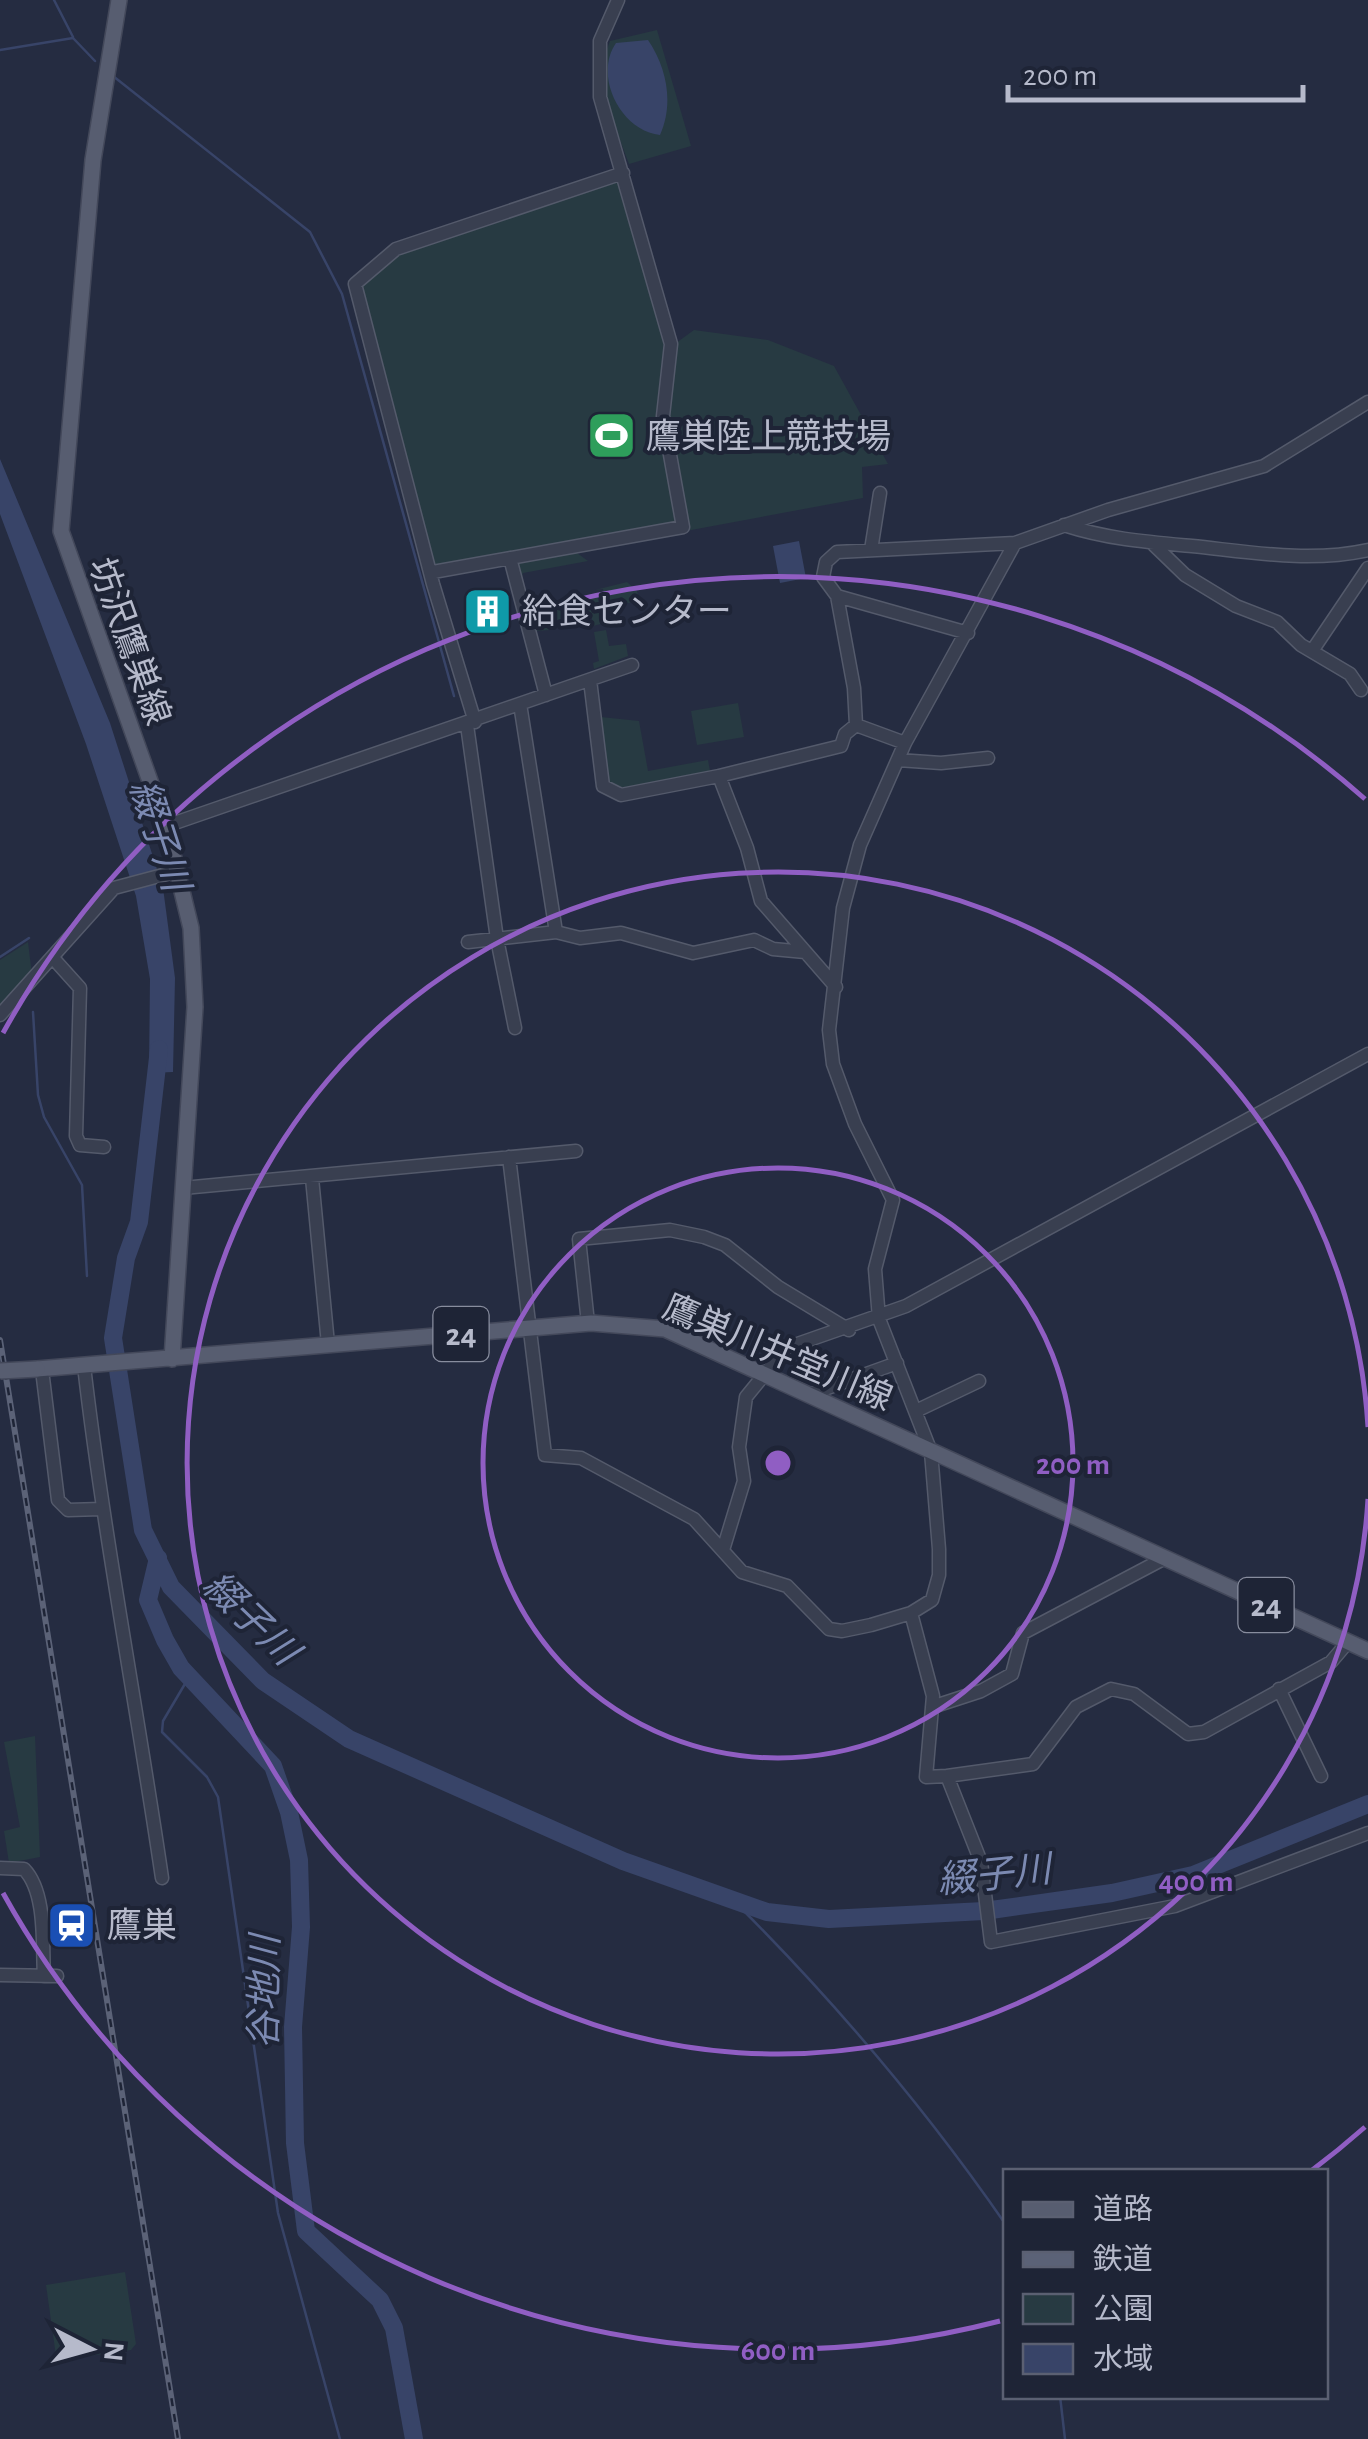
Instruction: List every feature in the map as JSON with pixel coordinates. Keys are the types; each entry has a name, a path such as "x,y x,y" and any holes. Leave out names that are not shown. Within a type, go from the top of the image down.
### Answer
{"main road":[{"name":"坊沢鷹巣線","path":"119,0 93,160 61,531 166,826 174,873 191,928 195,1007 172,1359"},
{"name":"鷹巣川井堂川線","path":"0,1371 40,1374 88,1365 588,1323 617,1322 664,1329 1368,1652"}],"street":[{"path":"433,572 683,527 663,416 671,344 600,96 600,41 618,0"},
{"path":"515,1028 497,939 471,723 355,284 396,249 623,173"},
{"path":"856,726 854,688 837,596 823,577 826,562 837,552 1014,542 1264,466 1368,402"},
{"path":"871,550 880,493"},
{"path":"1064,524 1106,538 1154,545 1301,556 1368,550"},
{"path":"509,1158 545,1454 580,1458 704,1526 742,1572 786,1586 829,1629 842,1631 911,1613 932,1600 940,1576 931,1452 918,1410 879,1319 875,1269 894,1200 855,1124 832,1064 829,1030 848,885 906,743 1014,542"},
{"path":"1154,545 1185,576 1236,606 1276,622 1312,651 1350,674 1361,690"},
{"path":"510,558 546,696"},
{"path":"1312,651 1368,568"},
{"path":"837,596 968,633"},
{"path":"166,826 632,665"},
{"path":"590,680 608,792 655,792 841,746 845,734 856,726"},
{"path":"520,704 556,932"},
{"path":"856,726 906,743"},
{"path":"898,760 941,763 988,758"},
{"path":"719,776 747,848 757,895 836,987"},
{"path":"0,1015 119,887 174,873"},
{"path":"468,942 556,932 580,938 621,933 693,953 754,940 773,949 805,952"},
{"path":"53,958 80,988 76,1136 80,1145 104,1147"},
{"path":"723,1550 744,1481 739,1446 743,1410 763,1374 794,1342 879,1319 1145,1180 1368,1054"},
{"path":"183,1188 576,1151"},
{"path":"312,1178 328,1344"},
{"path":"588,1323 579,1239 670,1230 725,1245 778,1287 838,1319 848,1330"},
{"path":"808,1395 897,1363"},
{"path":"88,1365 101,1509 142,1730 162,1878"},
{"path":"40,1374 58,1500 68,1510 101,1509"},
{"path":"918,1410 979,1381"},
{"path":"932,1707 981,1692 1012,1674 1023,1632 1165,1558"},
{"path":"911,1613 932,1707 926,1777 1033,1764 1076,1707 1111,1688 1134,1694 1194,1735 1331,1662 1348,1642"},
{"path":"1279,1690 1322,1776"},
{"path":"946,1776 985,1884 991,1942 1176,1906 1368,1833"},
{"path":"0,1868 16,1867 31,1876 50,1976 0,1975"}],"green space":[{"path":"657,30 691,146 629,164 608,103 605,56 610,41"},
{"path":"623,173 672,346 694,330 768,340 834,366 888,464 862,467 863,498 438,577 355,284 379,261"},
{"path":"577,553 588,561 523,573 521,581 516,564"},
{"path":"627,582 637,591 639,601 606,607 603,589 595,590"},
{"path":"597,595 604,623 593,626 591,613 549,622 550,630 536,631 529,607"},
{"path":"606,630 609,646 626,644 628,656 594,669 593,663 599,661 594,632"},
{"path":"738,703 744,737 697,745 691,711"},
{"path":"601,717 639,721 648,771 708,760 710,771 644,787 609,783"},
{"path":"28,942 32,975 0,1010 0,960"},
{"path":"35,1736 40,1857 9,1863 4,1831 20,1827 4,1742"},
{"path":"125,2272 136,2344 131,2350 61,2360 56,2356 46,2285"}],"water":[{"path":"648,40 660,62 666,86 667,111 660,135 633,124 623,113 610,86 608,71 616,43"},
{"path":"0,459 110,723 163,888 175,978 173,1072 149,1073 150,979 136,896 86,744 0,514"},
{"path":"799,541 806,578 780,583 773,546"}],"waterway":[{"path":"54,0 73,37"},
{"path":"0,50 73,38 95,61"},
{"path":"113,76 310,232 342,294 454,696"},
{"path":"0,957 29,938"},
{"path":"33,1012 38,1095 44,1117 82,1185 87,1276"},
{"name":"綴子川","path":"159,1049 139,1222 126,1258 113,1338 143,1530 171,1587 263,1681 349,1739 623,1861 767,1912 829,1919 984,1911 1112,1893 1193,1875 1368,1804"},
{"name":"谷地川","path":"158,1558 148,1600 165,1640 181,1668 273,1766 289,1812 299,1860 301,1927 293,2027 295,2143 306,2231 380,2300 394,2328 414,2439"},
{"path":"189,1677 163,1721 162,1732 207,1777 218,1797 278,2213 340,2439"},
{"path":"735,1902 878,2058 1003,2221"},
{"path":"1060,2399 1065,2439"}],"railway":[{"path":"0,1340 178,2439"}],"place":[{"name":"鷹巣陸上競技場","path":"611,436"},
{"name":"給食センター","path":"487,611"},
{"name":"鷹巣","path":"72,1925"}]}
